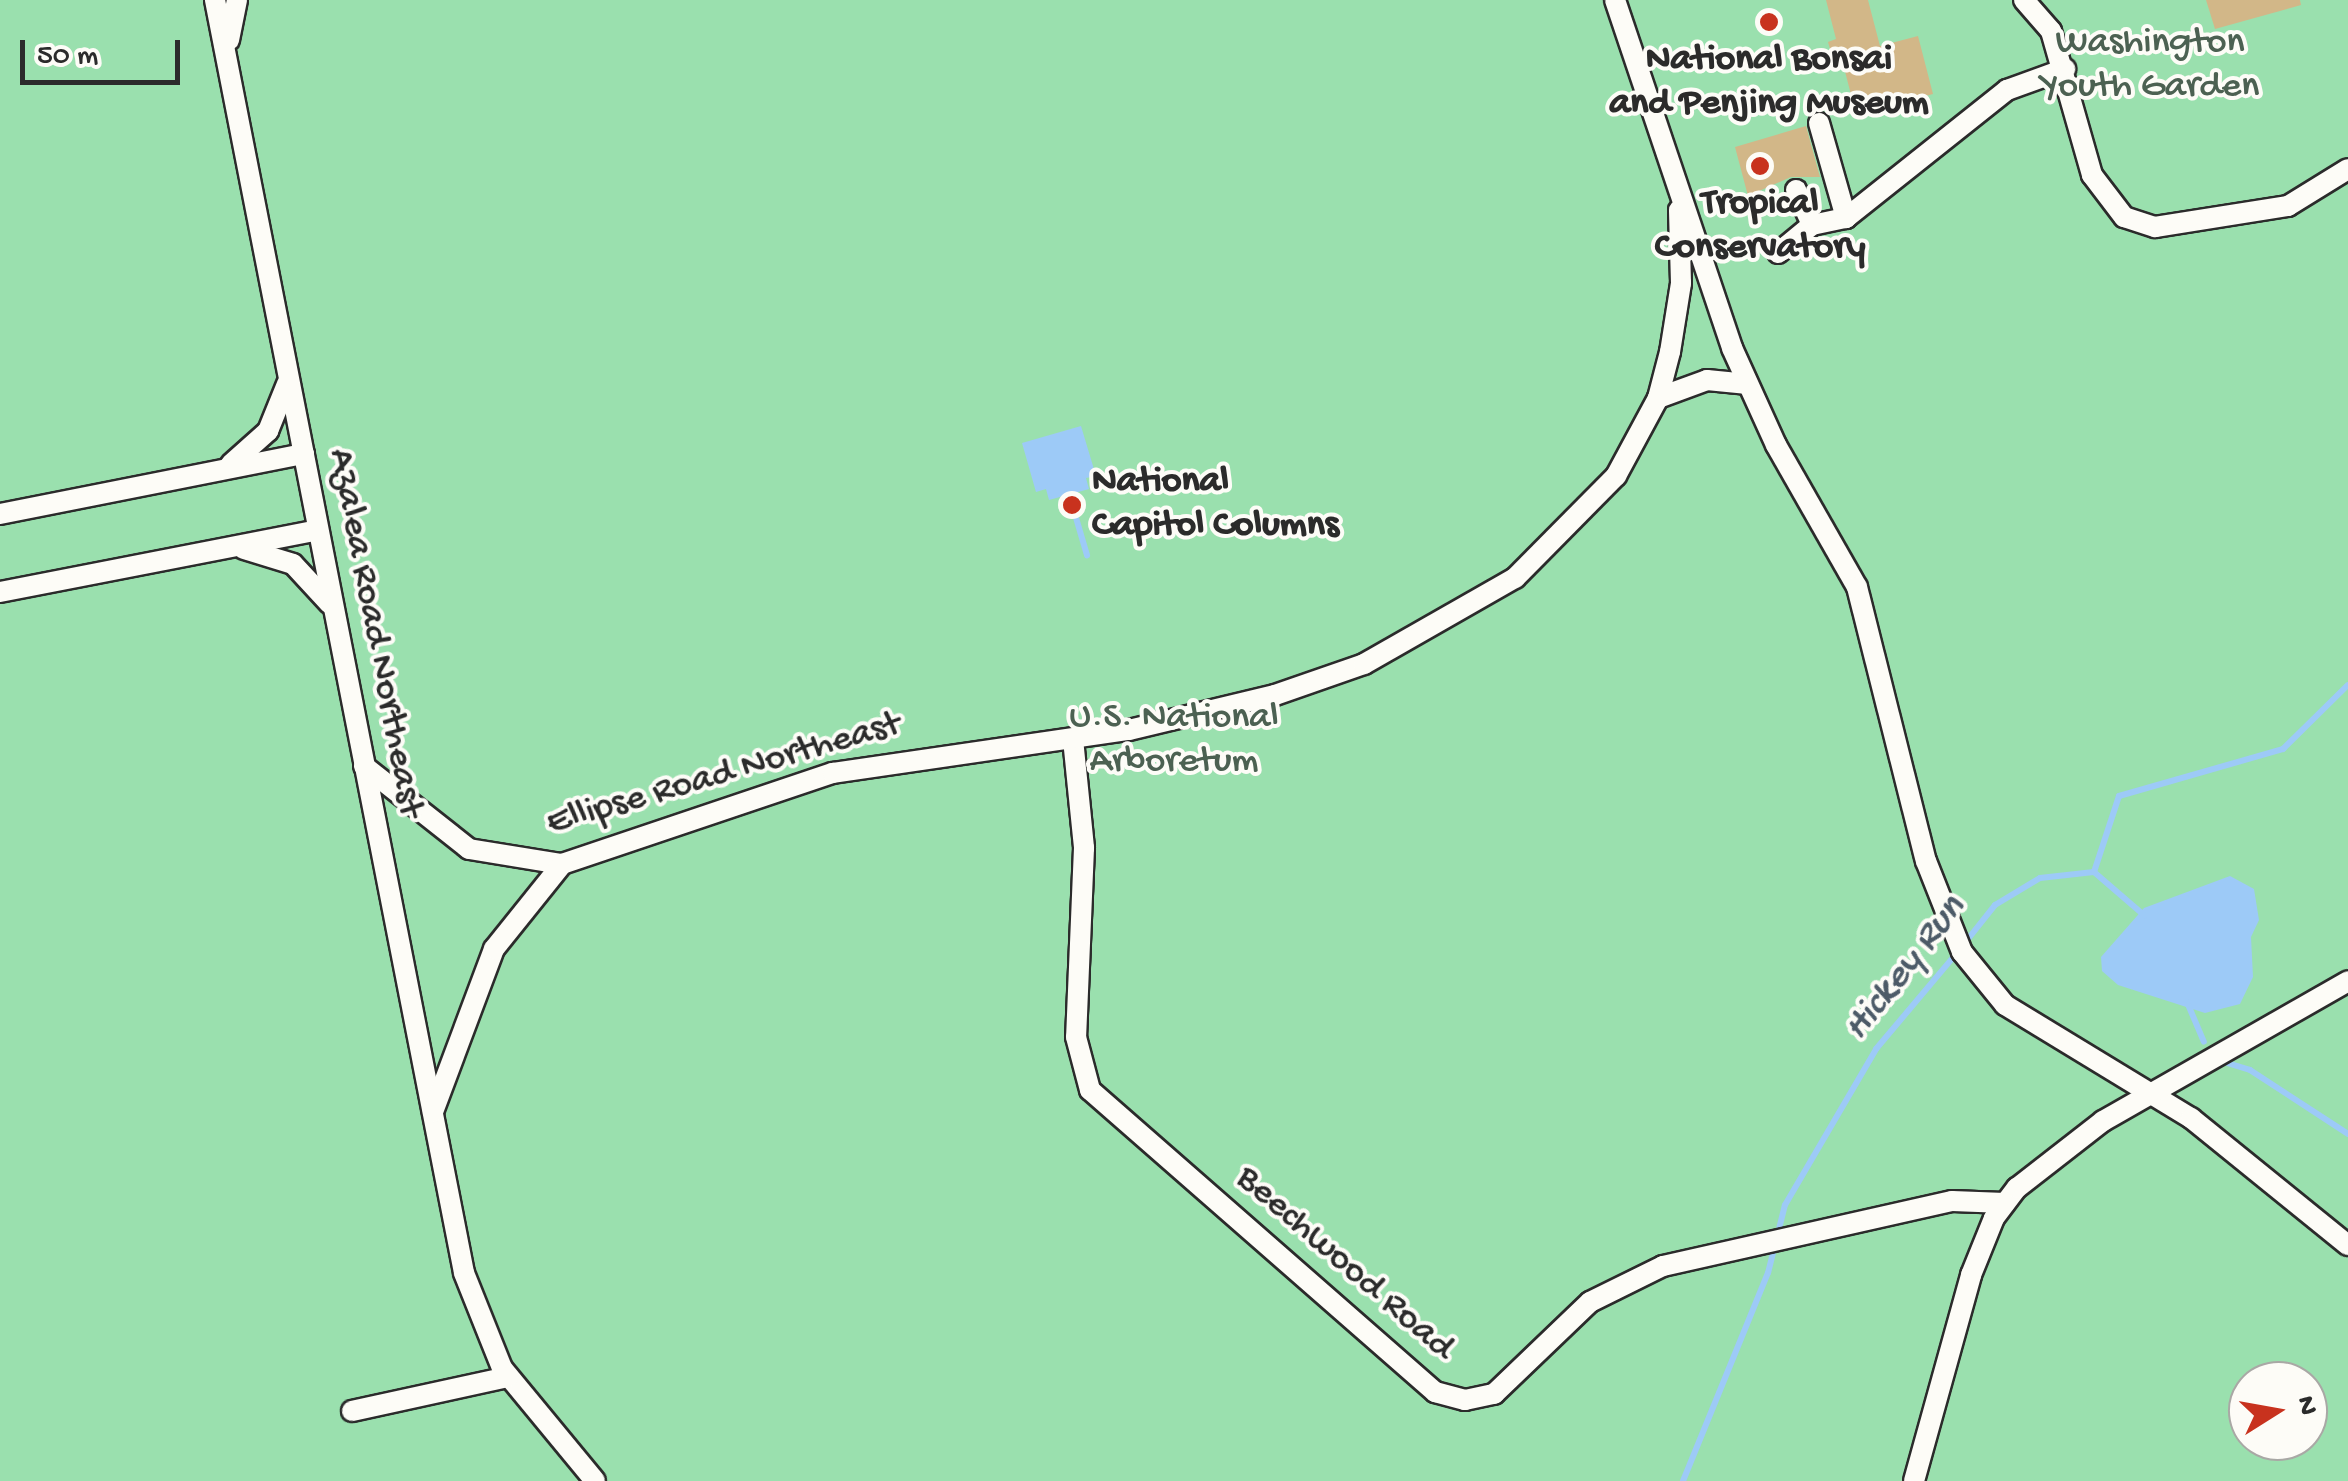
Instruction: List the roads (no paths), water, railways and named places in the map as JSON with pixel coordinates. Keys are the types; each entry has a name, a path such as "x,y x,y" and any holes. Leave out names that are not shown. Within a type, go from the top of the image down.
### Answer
{"street":[{"name":"Azalea Road Northeast","path":"215,0 472,1306 508,1377 595,1481"},
{"name":"Azalea Road Northeast","path":"227,62 237,0"},
{"path":"1615,0 1679,210 1748,384 1858,586 1944,914 1984,984 2015,1013 2205,1128 2348,1246"},
{"path":"2024,0 2051,31 2065,69 2092,175 2124,217 2155,227 2288,206 2348,169"},
{"path":"1778,254 1812,225 1846,218 2007,90 2065,69"},
{"path":"1820,123 1846,218"},
{"path":"1796,190 1812,225"},
{"name":"Ellipse Road Northeast","path":"364,766 469,849 562,864 832,773 1073,738 1275,695 1460,616 1589,511 1658,398 1680,296 1679,210"},
{"path":"216,471 268,431 289,378"},
{"path":"1658,398 1707,380 1748,384"},
{"path":"0,514 304,454"},
{"path":"0,592 318,530"},
{"path":"228,548 293,564 334,610"},
{"name":"Beechwood Road","path":"1073,738 1084,848 1076,1037 1090,1090 1320,1285 1416,1379 1455,1399 1494,1394 1602,1294 1663,1266 1743,1245 1971,1198 2006,1203"},
{"path":"432,1116 494,949 562,864"},
{"path":"1914,1481 1970,1275 2006,1203 2062,1147 2348,980"},
{"path":"352,1412 508,1377"}],"water":[{"path":"1081,426 1096,476 1086,478 1089,489 1049,500 1046,489 1036,492 1022,443"},
{"path":"2230,876 2254,889 2259,920 2251,937 2253,977 2240,1004 2205,1013 2118,985 2102,971 2101,957 2144,908"}],"waterway":[{"path":"1069,494 1087,555"},
{"name":"Hickey Run","path":"1964,944 1995,905 2040,878 2094,872 2119,796 2283,749 2348,685"},
{"path":"2094,872 2145,916"},
{"name":"Hickey Run","path":"1683,1481 1768,1273 1785,1205 1876,1049 1956,954"},
{"path":"2187,1002 2204,1042"},
{"path":"2224,1062 2250,1070 2348,1134"}],"place":[{"name":"National Bonsai and Penjing Museum","path":"1769,22"},
{"name":"Tropical Conservatory","path":"1760,166"},
{"name":"National Capitol Columns","path":"1072,505"}],"park label":[{"name":"Washington Youth Garden","path":"2150,66"},
{"name":"U.S. National Arboretum","path":"1174,741"}]}
